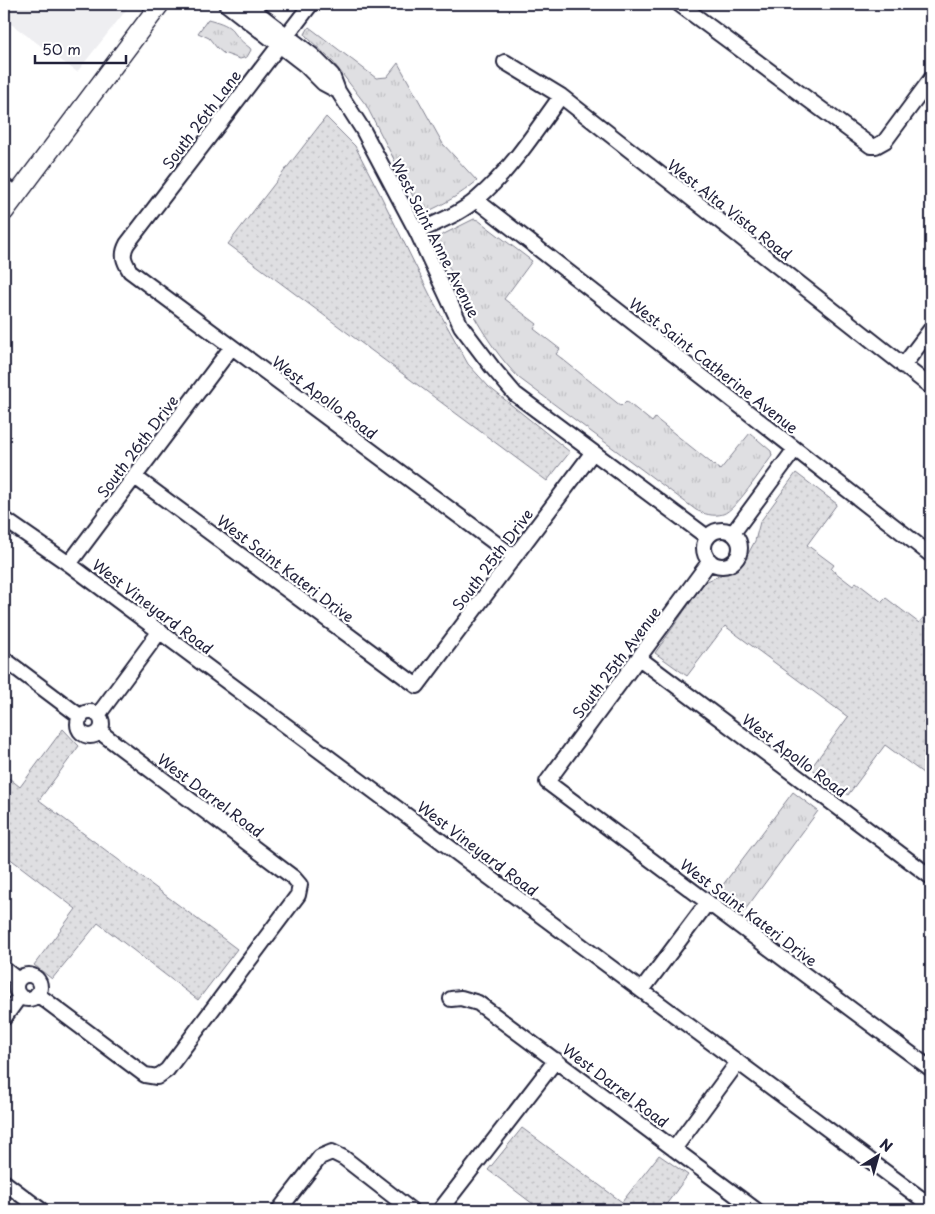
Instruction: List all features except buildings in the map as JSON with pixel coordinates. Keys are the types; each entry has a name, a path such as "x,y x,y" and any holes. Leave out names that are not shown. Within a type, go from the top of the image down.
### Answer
{"main road":[{"path":"4,212 10,190 160,4"}],"street":[{"name":"West Saint Anne Avenue","path":"226,4 283,40 312,55 332,75 338,91 363,130 417,232 461,326 515,394 707,537"},
{"name":"West Saint Anne Avenue","path":"246,4 283,40"},
{"name":"South 26th Lane","path":"123,257 127,244 311,4"},
{"path":"679,4 871,146 876,146 885,141 931,80"},
{"name":"West Alta Vista Road","path":"504,62 561,96 931,387"},
{"path":"417,232 452,215 476,200 507,170 561,96"},
{"name":"West Saint Catherine Avenue","path":"476,200 931,555"},
{"name":"West Apollo Road","path":"123,257 130,272 514,558"},
{"path":"903,366 931,329"},
{"name":"South 26th Drive","path":"69,564 231,348"},
{"path":"732,533 795,449"},
{"name":"South 25th Drive","path":"417,686 593,452"},
{"name":"West Saint Kateri Drive","path":"135,477 417,686"},
{"name":"West Vineyard Road","path":"4,518 69,564 931,1206"},
{"path":"726,530 732,533 738,538 740,552 732,563 718,566 710,561 704,551 704,544 712,532 726,530"},
{"name":"South 25th Avenue","path":"547,782 710,561"},
{"path":"98,715 160,632"},
{"name":"West Apollo Road","path":"639,658 931,877"},
{"path":"4,659 81,717 85,713 90,712 98,715 102,722 100,732"},
{"name":"West Darrel Road","path":"37,994 144,1075 157,1076 166,1070 298,896 300,885 294,878 100,732 96,735 85,736 78,727 81,717"},
{"name":"West Saint Kateri Drive","path":"547,782 931,1069"},
{"path":"642,990 708,902"},
{"path":"4,969 18,980"},
{"path":"27,975 35,977 40,984 37,994 28,999 20,996 16,990 18,980 27,975"},
{"path":"4,1018 20,996"},
{"name":"West Darrel Road","path":"451,999 461,998 478,1003 756,1210"},
{"path":"440,1210 556,1060"},
{"path":"674,1149 738,1062"},
{"path":"279,1210 320,1157 332,1152 344,1158 411,1210"},
{"path":"4,1182 41,1210"}],"shaded area":[{"path":"4,4 131,4 77,72 4,19"}],"green space":[{"path":"208,19 228,26 250,48 251,50 247,57 240,59 223,53 209,38 198,33"},
{"path":"309,27 376,78 387,77 398,63 443,144 477,181 445,203 424,213 421,212 366,105 333,62 306,36 305,34"},
{"path":"326,117 355,146 431,297 468,364 489,387 570,452 547,481 228,244"},
{"path":"474,219 478,220 532,261 504,299 537,324 534,329 560,349 556,354 621,406 626,401 652,422 655,418 720,470 750,433 771,451 772,456 735,505 719,515 705,514 696,510 519,378 483,331 463,297 437,243 438,237"},
{"path":"796,473 837,504 807,545 834,565 831,569 853,586 856,582 882,602 886,598 919,623 931,608 931,779 885,745 848,795 811,768 848,717 725,626 687,676 655,653 701,587 707,581 735,569 743,563 755,541 760,522"},
{"path":"63,729 79,746 39,800 237,949 198,1000 98,923 52,979 34,965 76,909 4,854 4,774 20,787"},
{"path":"793,792 818,811 742,914 716,894"},
{"path":"522,1128 622,1202 659,1155 688,1175 662,1210 541,1210 488,1170"}]}
